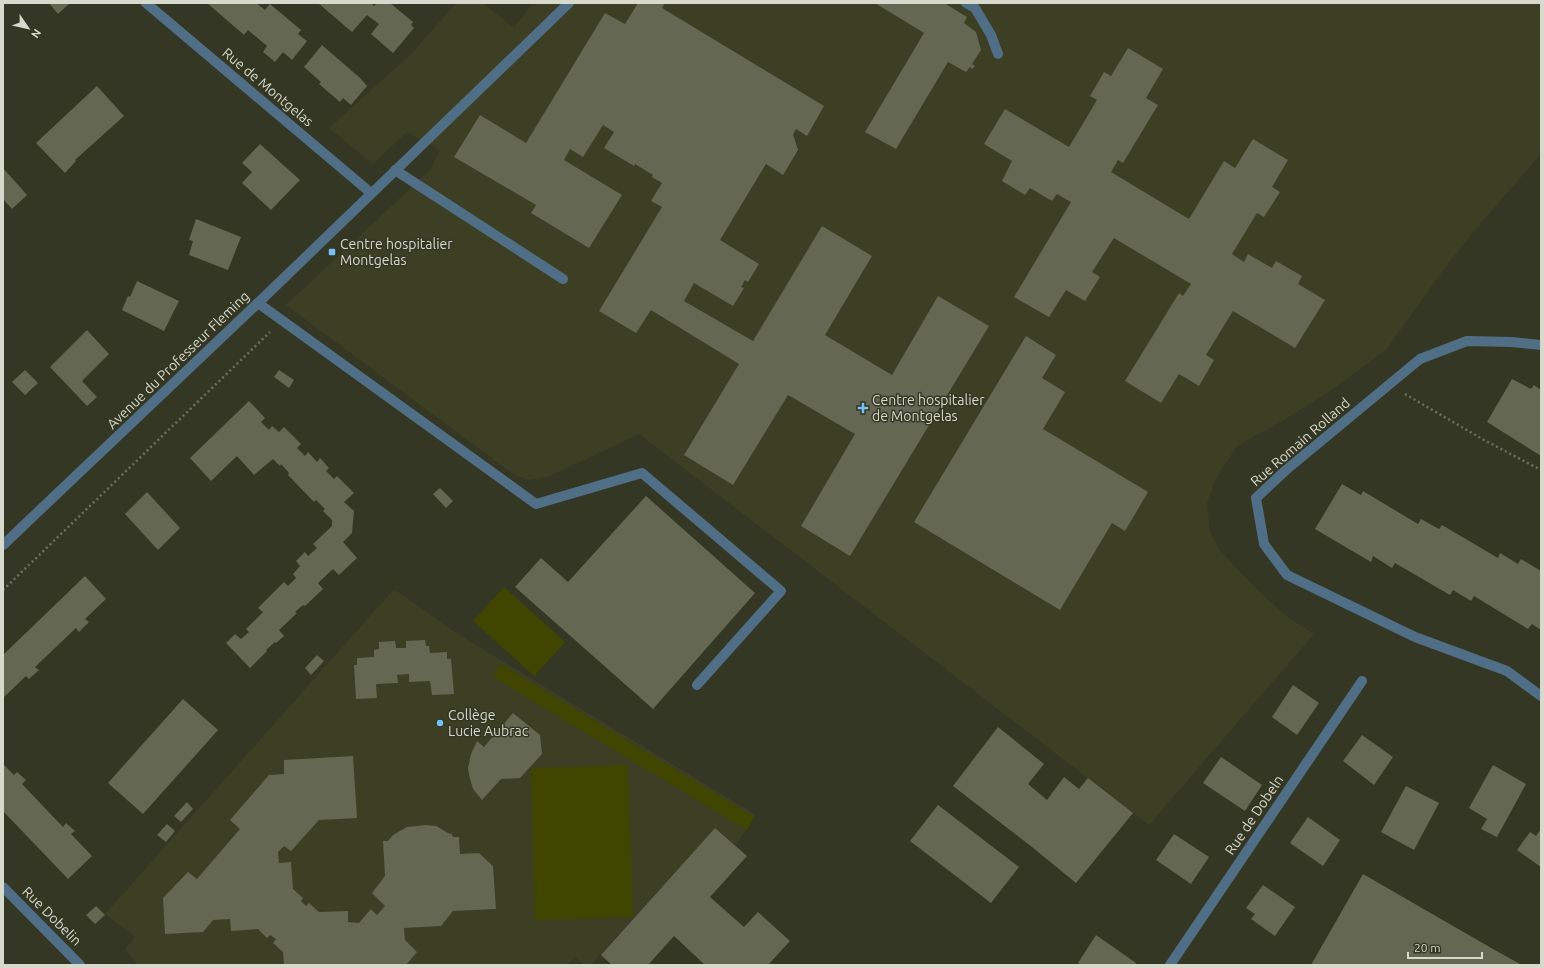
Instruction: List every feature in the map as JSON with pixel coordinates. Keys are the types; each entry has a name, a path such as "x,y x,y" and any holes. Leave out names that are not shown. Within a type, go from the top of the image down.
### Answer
{"street":[{"name":"Rue de Montgelas","path":"146,3 371,193"},
{"name":"Avenue du Professeur Fleming","path":"3,545 258,303 569,3"},
{"path":"966,3 975,8 991,35 998,54"},
{"path":"395,170 563,279"},
{"path":"258,303 536,504 642,473 781,591 697,685"},
{"name":"Rue Romain Rolland","path":"1541,345 1512,342 1467,342 1420,358 1286,470 1256,498 1264,544 1287,575 1415,637 1507,671 1541,696"},
{"name":"Rue de Dobeln","path":"1170,965 1362,681"},
{"name":"Rue Dobelin","path":"3,887 80,965"}],"path":[{"path":"3,590 282,321"},
{"path":"1388,384 1484,440 1541,470"}],"shaded area":[{"name":"Centre hospitalier de Montgelas","path":"456,3 483,3 514,28 533,3 1541,3 1541,154 1475,230 1444,269 1386,350 1330,391 1274,426 1238,445 1223,467 1214,483 1207,503 1210,532 1219,549 1267,599 1290,619 1314,634 1149,825 639,434 548,477 529,480 513,474 286,305 430,170 440,150 407,132 373,164 329,128 412,53"},
{"name":"Collège Lucie Aubrac","path":"394,589 453,631 756,815 735,846 715,828 591,965 584,965 575,957 568,965 138,965 125,949 135,937 105,914"}],"green space":[{"path":"504,587 565,642 534,676 473,621"},
{"path":"500,664 754,817 747,830 493,677"},
{"path":"628,765 633,917 535,920 531,768"}],"building":[{"path":"49,3 70,3 58,14"},
{"path":"207,3 256,3 265,10 270,4 301,30 298,34 307,41 292,60 283,52 275,62 263,52 267,46 248,30 244,35"},
{"path":"318,3 371,3 374,6 377,3 390,3 413,22 411,25 414,28 393,53 371,34 379,24 367,15 352,32"},
{"path":"638,3 665,3 662,8 824,106 807,136 796,129 793,134 798,150 783,175 766,164 720,240 759,264 748,282 745,280 741,287 744,288 733,306 694,283 684,301 753,341 822,226 872,256 825,335 892,375 938,296 989,326 850,556 801,526 855,434 788,395 733,485 684,455 739,364 651,310 636,333 599,311 662,207 651,201 662,183 652,177 653,175 635,164 634,166 604,148 614,132 603,125 583,157 570,149 564,160 622,195 589,248 531,213 536,205 454,157 480,115 526,143 605,13 625,24"},
{"path":"875,3 944,3 967,17 964,23 976,32 981,50 972,64 975,66 972,69 970,67 966,72 948,62 896,149 865,132 924,33"},
{"path":"322,45 367,86 351,105 343,98 340,102 319,84 321,82 304,67"},
{"path":"1128,48 1163,69 1146,98 1158,105 1123,163 1118,160 1111,172 1189,219 1224,161 1235,168 1253,139 1288,160 1272,187 1280,192 1264,217 1257,213 1232,254 1244,262 1248,254 1272,268 1276,261 1302,276 1298,284 1325,300 1295,348 1233,311 1206,355 1214,360 1199,386 1179,374 1161,403 1125,381 1179,293 1183,296 1191,284 1114,238 1092,272 1100,277 1085,301 1066,290 1049,317 1014,297 1071,202 1057,194 1052,201 1030,188 1025,195 1002,181 1012,161 984,144 1005,109 1069,147 1097,100 1090,96 1104,72 1111,76"},
{"path":"97,86 124,116 75,160 76,161 65,173 36,143"},
{"path":"260,144 300,180 271,210 242,183 252,172 242,163"},
{"path":"3,168 27,195 12,209 3,199"},
{"path":"196,219 241,237 228,270 189,255 193,241 189,240"},
{"path":"137,281 179,301 164,331 122,310"},
{"path":"87,330 109,354 82,381 97,397 87,406 50,367"},
{"path":"1026,336 1056,355 1042,378 1065,392 1043,429 1148,492 1125,531 1112,523 1060,610 914,522"},
{"path":"25,370 38,383 25,395 12,382"},
{"path":"279,370 294,380 289,388 274,377"},
{"path":"1512,379 1531,389 1534,385 1541,390 1541,456 1487,422"},
{"path":"249,401 265,418 261,422 269,430 272,426 279,432 284,427 301,444 297,448 305,456 308,452 317,462 320,458 329,468 326,471 334,479 337,476 354,493 344,502 354,511 352,533 343,542 357,558 339,575 333,569 318,583 323,589 305,606 303,605 295,612 297,613 279,630 284,636 266,650 267,651 250,668 226,643 235,634 241,639 249,632 246,629 263,612 258,608 284,582 288,586 296,578 293,574 300,566 296,561 305,552 308,556 317,548 313,544 332,526 332,520 323,511 325,509 316,500 314,502 288,475 289,473 281,464 280,466 273,459 254,475 237,456 211,481 190,458"},
{"path":"1342,484 1361,495 1363,491 1418,524 1421,519 1439,529 1442,525 1498,558 1500,553 1518,564 1521,559 1541,571 1541,630 1532,624 1528,629 1474,596 1471,601 1453,590 1450,595 1395,563 1392,568 1373,556 1371,562 1315,529"},
{"path":"440,488 453,501 446,508 433,494"},
{"path":"147,492 180,528 158,550 125,514"},
{"path":"646,496 755,593 653,709 515,587 541,558 568,582"},
{"path":"85,576 106,599 85,619 89,622 79,632 76,628 35,667 39,670 29,679 26,676 4,697 3,655"},
{"path":"425,640 426,646 429,646 430,653 447,652 447,659 451,659 454,694 432,695 430,681 409,682 409,674 397,675 398,683 376,684 377,698 356,699 354,665 357,665 357,658 374,657 374,650 379,649 379,642 395,641 396,648 406,648 406,641"},
{"path":"317,655 324,661 311,675 305,668"},
{"path":"1293,685 1319,703 1297,735 1272,717"},
{"path":"183,699 218,730 143,814 108,783"},
{"path":"513,713 540,735 542,754 520,778 501,779 482,800 473,789 469,775 468,768 471,754 477,741 484,747"},
{"path":"998,727 1044,764 1028,784 1047,800 1064,777 1079,789 1088,778 1133,813 1076,883 953,786"},
{"path":"1362,735 1393,757 1374,785 1343,761"},
{"path":"353,756 357,818 319,820 291,851 284,846 278,852 279,863 291,862 293,889 303,898 301,901 306,906 309,903 319,912 348,911 348,922 359,923 371,909 377,915 385,906 372,893 385,876 383,841 388,841 393,835 407,827 426,825 436,826 450,834 451,833 453,837 459,837 460,854 479,853 493,866 496,909 453,911 441,926 404,928 405,940 417,952 406,965 284,965 283,952 273,943 276,939 270,935 267,938 258,929 231,931 230,919 213,920 203,932 165,934 163,898 188,872 197,879 240,829 230,820 269,775 284,774 284,760"},
{"path":"1221,757 1262,785 1245,811 1203,783"},
{"path":"3,764 14,775 17,772 26,780 22,784 63,827 66,823 75,831 71,834 92,856 68,879 3,811"},
{"path":"1493,765 1526,784 1497,837 1481,829 1487,819 1469,808"},
{"path":"1406,786 1439,803 1414,850 1381,832"},
{"path":"187,802 193,809 181,822 174,816"},
{"path":"938,805 1019,867 991,903 910,841"},
{"path":"1308,817 1340,840 1323,866 1290,843"},
{"path":"167,824 175,831 166,842 157,835"},
{"path":"715,828 747,856 710,897 744,927 758,912 790,941 768,965 705,965 674,936 648,965 612,965 601,955"},
{"path":"1541,829 1541,867 1517,850 1530,832 1536,836"},
{"path":"1174,834 1209,857 1191,884 1156,860"},
{"path":"1363,874 1493,949 1520,964 1311,965"},
{"path":"1263,885 1295,907 1275,936 1251,919 1255,914 1246,908"},
{"path":"96,906 105,915 95,924 86,915"},
{"path":"1096,935 1136,963 1135,965 1082,965 1078,963"}],"place":[{"name":"Centre hospitalier Montgelas","path":"332,252"},
{"name":"Centre hospitalier de Montgelas","path":"863,408"},
{"name":"Collège Lucie Aubrac","path":"440,723"}]}
